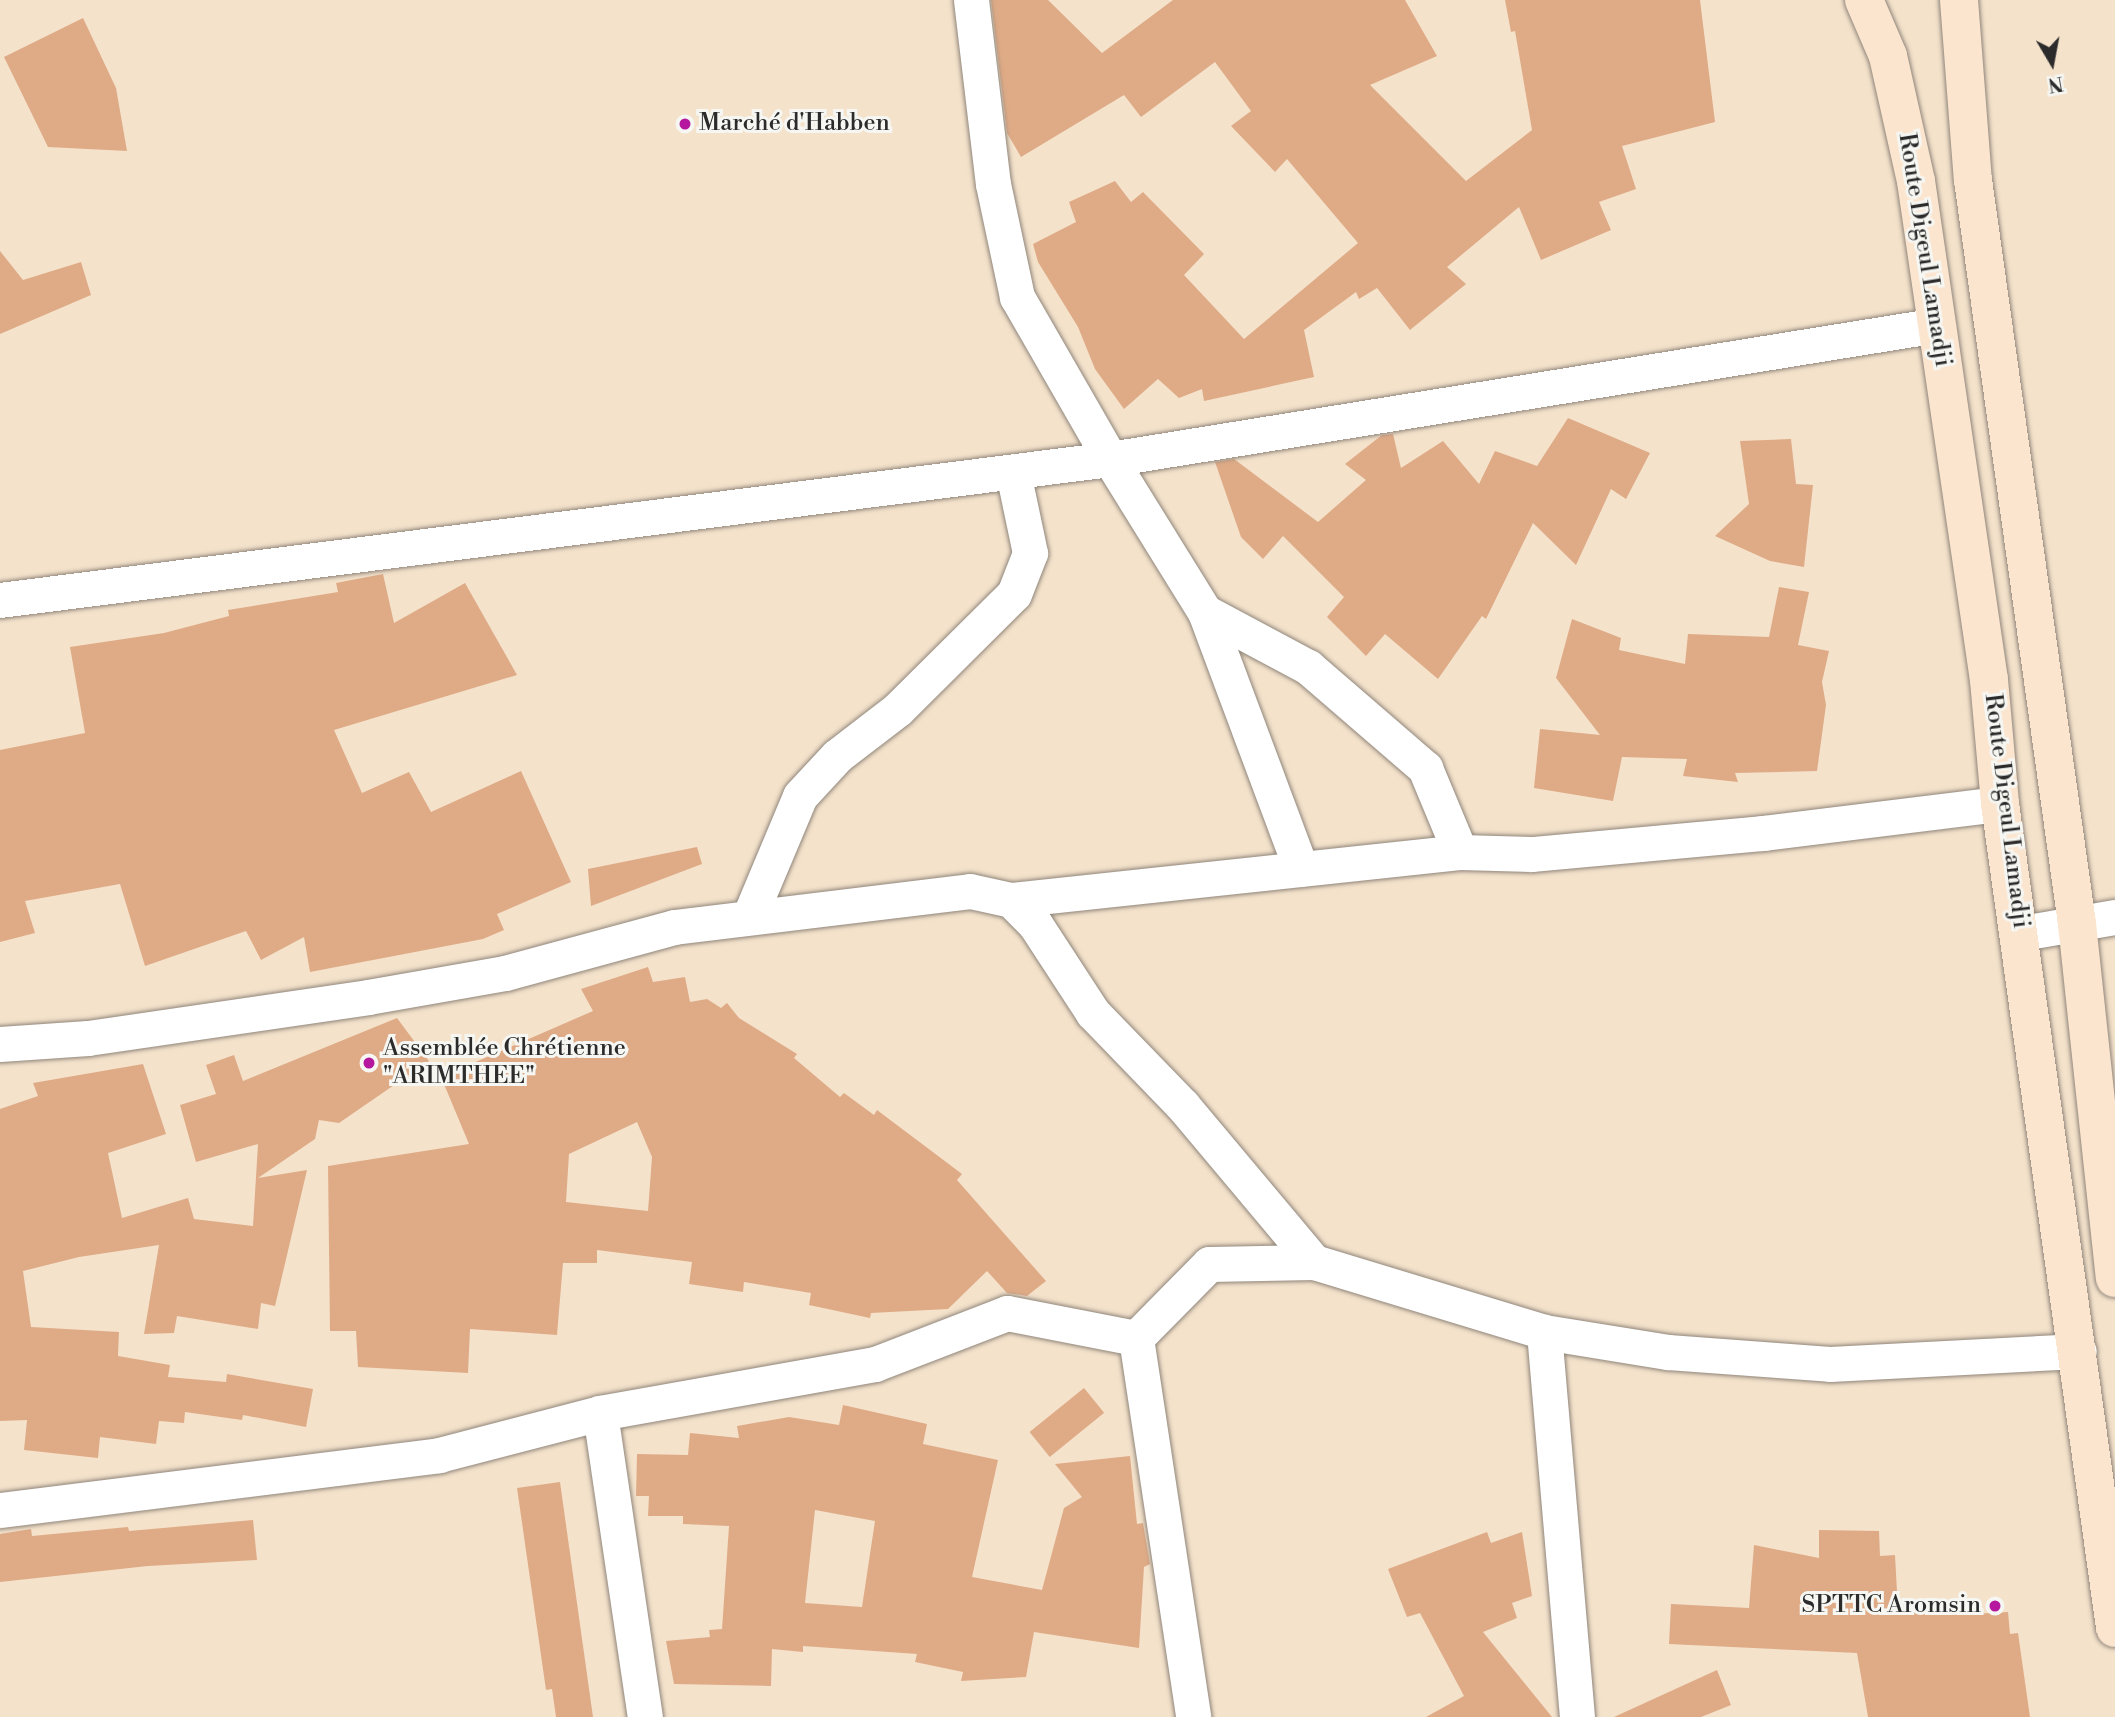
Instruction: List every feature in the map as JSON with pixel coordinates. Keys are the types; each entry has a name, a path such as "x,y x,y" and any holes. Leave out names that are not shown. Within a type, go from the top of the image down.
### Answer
{"main road":[{"name":"Route Digeul Lamadji","path":"1864,0 1888,56 1916,181 1989,680 2000,804 2022,933 2115,1628"},
{"path":"1959,0 1973,180 2077,924 2115,1278"}],"street":[{"path":"971,0 993,184 1017,297 1110,459 1205,612 1301,869"},
{"path":"0,600 1110,459 1937,325"},
{"path":"750,915 800,796 837,755 906,701 1014,594 1030,553 1013,472"},
{"path":"1205,612 1308,667 1425,768 1460,852"},
{"path":"0,1044 88,1038 439,985 505,973 674,927 750,915 970,891 1011,900 1460,852 1586,849 2000,804"},
{"path":"1011,900 1035,923 1093,1013 1183,1106 1314,1262"},
{"path":"2022,933 2115,917"},
{"path":"1136,1338 1209,1264 1314,1262 1544,1332 1668,1352 1830,1364 2079,1351"},
{"path":"0,1510 439,1455 600,1413 876,1364 1007,1312 1136,1338"},
{"path":"1544,1332 1577,1717"},
{"path":"1136,1338 1193,1717"},
{"path":"600,1413 645,1717"}],"building":[{"path":"991,0 1048,0 1102,53 1173,0 1405,0 1437,56 1370,85 1466,181 1532,130 1515,31 1511,32 1505,0 1700,0 1715,122 1622,146 1636,189 1599,202 1611,230 1541,260 1519,207 1447,267 1466,284 1410,330 1377,288 1359,299 1356,292 1304,330 1314,377 1204,401 1202,389 1179,398 1158,379 1124,409 1095,369 1078,327 1038,262 1033,244 1076,222 1069,202 1115,181 1131,202 1143,192 1204,254 1184,275 1244,339 1358,243 1287,159 1275,172 1231,126 1251,111 1215,62 1141,117 1124,95 1021,157 1007,133"},
{"path":"83,18 116,88 127,151 48,147 4,57"},
{"path":"0,251 23,280 81,262 91,295 0,334"},
{"path":"1568,418 1650,453 1626,499 1611,489 1576,565 1533,523 1486,619 1482,616 1438,679 1385,634 1366,656 1327,617 1344,597 1283,536 1263,559 1241,537 1215,462 1234,459 1318,522 1366,480 1345,464 1382,435 1393,434 1401,468 1443,441 1479,484 1495,451 1537,466"},
{"path":"1791,439 1796,484 1813,485 1804,567 1770,561 1715,536 1749,504 1740,441"},
{"path":"383,574 394,623 465,583 517,675 334,730 362,793 409,772 431,812 521,771 571,882 497,914 504,930 483,939 310,972 304,937 261,960 246,931 145,966 120,884 25,901 35,933 0,942 0,750 85,733 70,647 164,633 229,616 228,610 338,592 336,583"},
{"path":"1779,587 1809,592 1798,645 1829,651 1822,682 1826,705 1817,771 1735,773 1738,782 1683,776 1687,759 1622,757 1613,801 1534,788 1540,729 1600,735 1556,678 1572,619 1621,638 1619,650 1685,664 1688,634 1769,637"},
{"path":"697,847 702,864 591,906 588,869"},
{"path":"648,967 653,982 685,977 690,1002 707,999 721,1008 727,1003 739,1018 797,1054 794,1058 840,1097 844,1093 874,1115 877,1110 962,1174 957,1180 1046,1281 1027,1296 1007,1293 987,1271 948,1309 871,1313 870,1318 809,1305 811,1293 744,1282 743,1292 689,1284 692,1262 597,1250 597,1263 563,1263 557,1335 470,1329 468,1373 358,1367 356,1331 330,1331 328,1166 469,1144 441,1077 593,1011 581,989","holes":["637,1122 652,1157 648,1211 566,1202 569,1154"]},
{"path":"397,1018 429,1061 339,1123 319,1120 315,1139 258,1178 307,1170 275,1306 261,1303 258,1329 177,1316 174,1333 144,1334 159,1245 79,1257 23,1271 31,1327 119,1332 118,1356 170,1365 168,1377 226,1382 227,1374 313,1389 306,1427 243,1415 242,1420 185,1412 184,1423 159,1421 156,1444 100,1437 98,1458 24,1450 27,1420 0,1421 0,1109 38,1096 33,1083 143,1064 166,1134 108,1153 122,1218 188,1198 194,1219 253,1226 258,1144 196,1162 180,1105 216,1094 206,1065 234,1055 243,1081"},
{"path":"1084,1388 1104,1413 1050,1457 1030,1432"},
{"path":"843,1405 927,1424 923,1444 998,1460 972,1577 1042,1590 1064,1508 1082,1497 1055,1464 1130,1456 1137,1524 1143,1523 1150,1564 1144,1567 1139,1648 1034,1632 1026,1677 961,1681 963,1672 915,1662 917,1654 803,1646 803,1652 772,1649 771,1686 674,1684 666,1641 710,1637 709,1630 722,1629 729,1526 683,1524 683,1516 648,1516 649,1496 636,1496 637,1454 688,1455 690,1433 739,1438 737,1426 789,1417 839,1425","holes":["815,1510 875,1521 862,1607 805,1603"]},
{"path":"560,1482 593,1717 556,1717 552,1689 546,1690 517,1488"},
{"path":"253,1520 257,1560 148,1566 0,1582 0,1534 31,1529 32,1536 128,1527 129,1531"},
{"path":"1819,1530 1879,1531 1880,1556 1895,1555 1898,1610 1974,1607 1974,1614 2008,1612 2010,1634 2018,1633 2030,1717 1868,1717 1857,1653 1669,1644 1671,1604 1749,1608 1754,1545 1819,1558"},
{"path":"1487,1532 1491,1543 1522,1532 1532,1596 1512,1603 1517,1618 1483,1632 1552,1717 1426,1717 1464,1696 1420,1613 1407,1617 1388,1569"},
{"path":"1717,1670 1731,1705 1701,1717 1614,1717"}],"place":[{"name":"Marché d'Habben","path":"685,124"},
{"name":"Assemblée Chrétienne \"ARIMTHEE\"","path":"369,1063"},
{"name":"SPTTC Aromsin","path":"1995,1606"}]}
